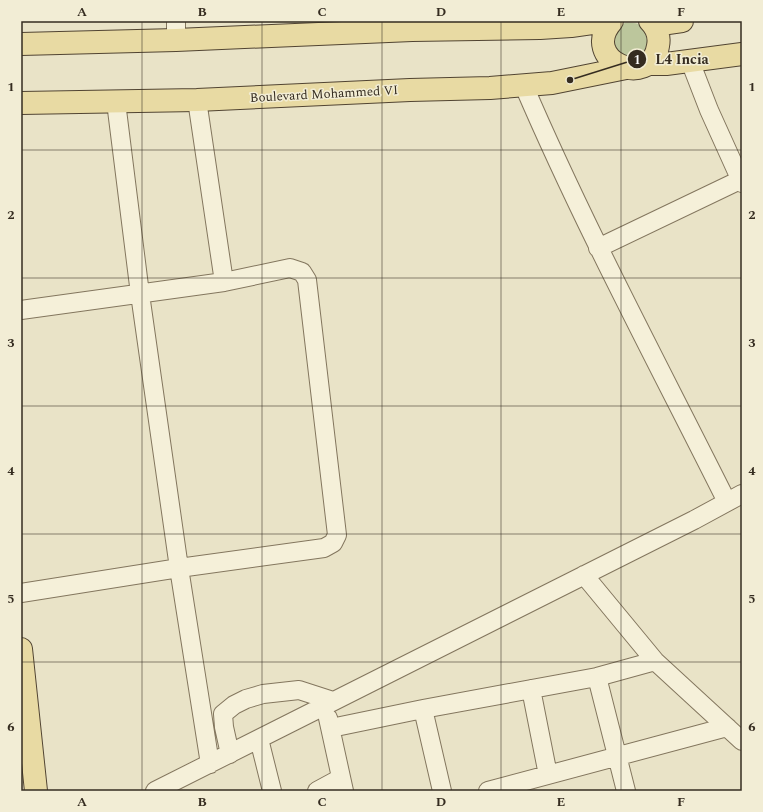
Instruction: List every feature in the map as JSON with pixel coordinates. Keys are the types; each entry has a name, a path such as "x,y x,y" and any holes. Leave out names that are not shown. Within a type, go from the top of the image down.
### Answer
{"main road":[{"path":"21,44 176,31 412,26 540,28 592,24 606,21"},
{"path":"612,21 607,26 603,43 610,59 617,65 626,68"},
{"path":"647,64 654,58 658,46 658,33 652,23 682,21"},
{"path":"647,64 666,64 742,54"},
{"name":"Boulevard Mohammed VI","path":"21,103 198,100 524,86 570,80 626,68 637,68 647,64"},
{"path":"21,649 36,791"}],"street":[{"path":"598,248 741,181 703,96 690,61"},
{"path":"156,791 734,498 598,248 547,140 524,86"},
{"path":"198,100 224,282"},
{"path":"116,102 140,294 179,568 210,764"},
{"path":"21,310 224,282 290,268 302,272 307,280 337,535 333,543 324,548 179,568 21,594"},
{"path":"584,575 655,661 742,741"},
{"path":"331,728 423,709 597,677 655,661"},
{"path":"597,677 626,791"},
{"path":"531,689 548,775"},
{"path":"230,754 224,727 223,714 234,705 246,699 263,694 299,690 329,703"},
{"path":"317,791 343,785 331,728 329,703"},
{"path":"423,709 442,791"},
{"path":"488,791 727,727"},
{"path":"259,739 272,791"}],"green space":[{"path":"625,23 639,24 643,27 647,35 649,53 621,63 609,49 621,25"}],"place":[{"name":"L4 Incia","path":"570,80"}]}
